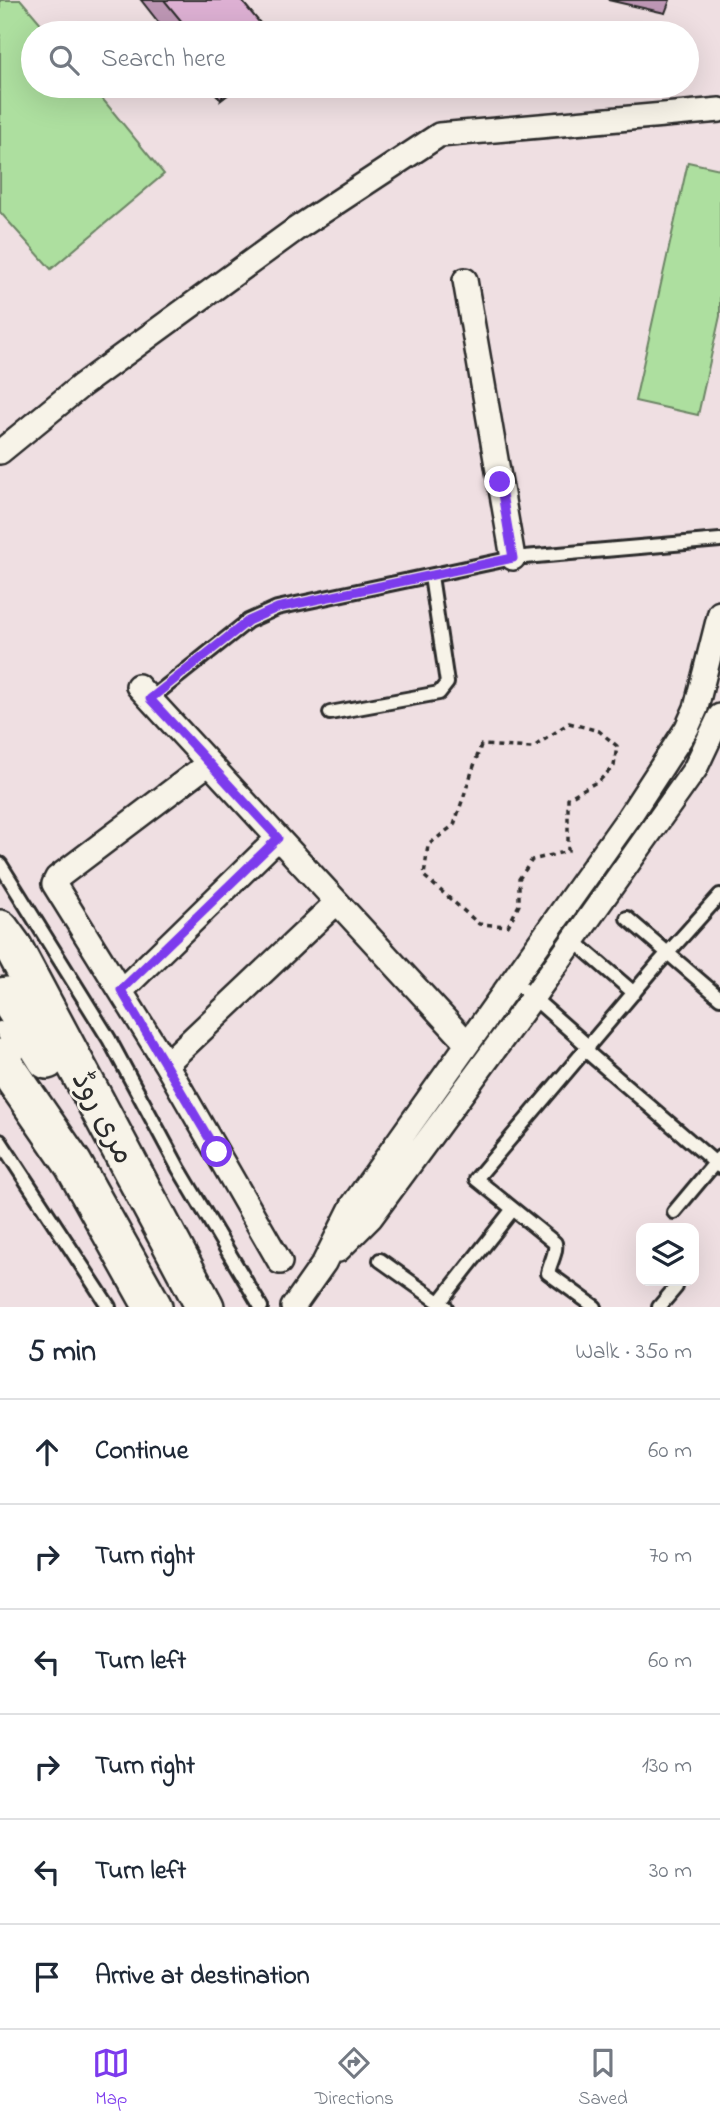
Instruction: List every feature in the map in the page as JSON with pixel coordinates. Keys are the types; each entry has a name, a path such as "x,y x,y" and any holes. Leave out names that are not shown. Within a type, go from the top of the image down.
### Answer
{"main road":[{"name":"مری روڈ","path":"0,929 19,959 203,1307"},
{"path":"0,997 7,996 33,1035 108,1171 203,1307"},
{"path":"7,1070 140,1307"},
{"path":"7,1070 73,1164 153,1307"}],"street":[{"path":"0,452 82,386 296,229 439,135 720,110"},
{"path":"465,280 513,558"},
{"path":"324,1264 353,1205 629,817 687,728 696,708 720,613"},
{"path":"144,693 467,1043"},
{"path":"293,1307 324,1264 371,1217 533,997 695,769 720,716"},
{"path":"209,762 57,878 54,884 166,1064 280,1262"},
{"path":"121,990 278,838"},
{"path":"166,1064 337,902"}],"lane":[{"path":"144,693 248,621 277,608 513,558 720,540"},
{"path":"330,713 439,693 447,683 431,576"},
{"path":"0,864 109,1039 179,1169 261,1307"},
{"path":"595,1307 548,1273 557,1249 555,1243 476,1179 720,895"},
{"path":"627,918 720,998"},
{"path":"573,940 634,993"},
{"path":"512,979 587,1049 718,1162 674,1212"},
{"path":"0,1028 7,1070"},
{"path":"36,1086 135,1249"},
{"path":"0,1142 109,1307"},
{"path":"380,1260 443,1305 513,1209"},
{"path":"659,1307 676,1287"}],"path":[{"path":"569,723 599,731 617,746 614,766 600,780 568,798 568,851 532,860 519,879 519,905 508,926 479,924 424,876 428,845 454,825 481,745 532,748 569,723"}],"green space":[{"path":"0,0 21,0 39,21 21,21 21,98 102,98 164,174 51,269 0,212"},
{"path":"688,162 720,169 720,316 698,415 635,401"}],"building":[{"path":"164,0 241,0 258,21 181,21"}],"route":[{"path":"217,1152 121,990 278,838 150,699 248,621 277,608 513,558 500,482"}]}
